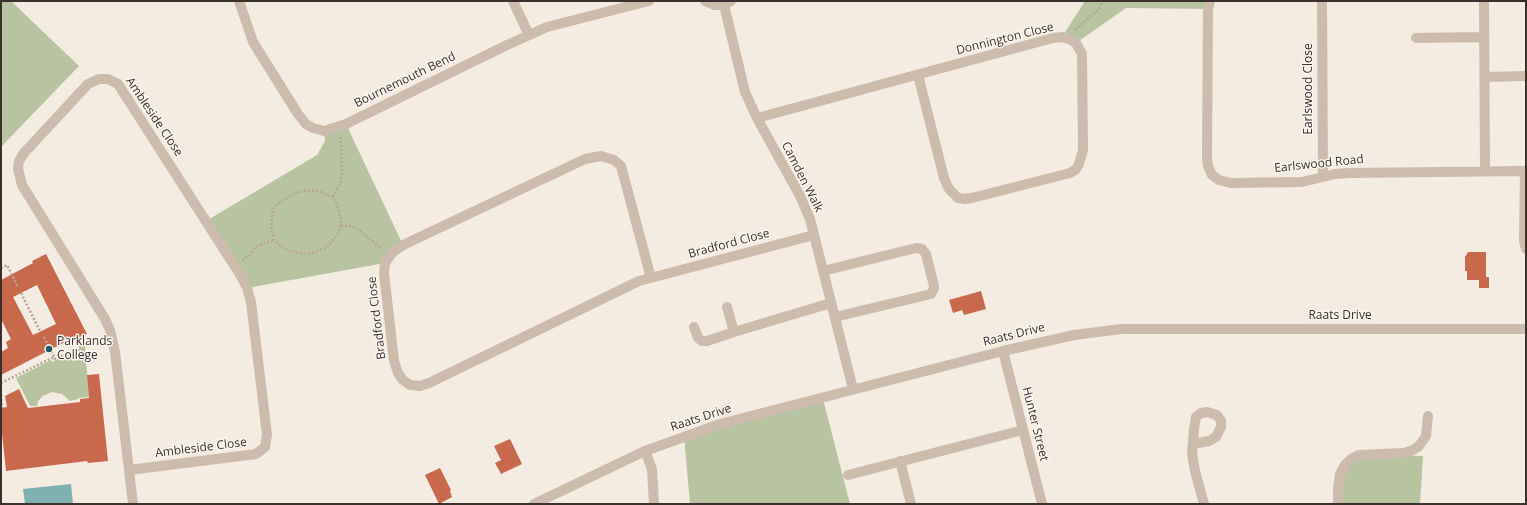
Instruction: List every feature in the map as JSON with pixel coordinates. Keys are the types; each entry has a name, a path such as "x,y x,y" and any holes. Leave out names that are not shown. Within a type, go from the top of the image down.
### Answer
{"street":[{"name":"Bournemouth Bend","path":"239,1 253,42 298,114 306,124 324,131 334,129 547,27 649,1"},
{"path":"513,1 529,35"},
{"path":"705,1 715,5 727,3"},
{"name":"Earlswood Road","path":"1210,1 1208,8 1207,157 1208,166 1212,175 1219,180 1230,183 1302,182 1322,177 1350,173 1525,171"},
{"name":"Earlswood Close","path":"1322,1 1322,177"},
{"path":"1484,1 1485,171"},
{"name":"Camden Walk","path":"727,3 745,92 757,118 800,196 810,219 853,389"},
{"name":"Donnington Close","path":"757,118 1053,38 1062,37 1076,43 1080,48 1083,63 1083,150 1079,164 1076,169 1070,173 972,198 958,198 952,193 947,185 918,75"},
{"path":"1416,38 1484,37"},
{"path":"1485,77 1526,76"},
{"name":"Ambleside Close","path":"129,470 256,454 265,446 267,435 251,302 247,288 234,265 118,84 108,79 99,79 88,84 24,153 19,161 18,169 22,185 105,319 110,330 115,352 133,504"},
{"path":"389,257 394,251 403,245 585,159 601,156 614,160 621,166 651,278"},
{"path":"1525,171 1524,241 1526,249"},
{"name":"Bradford Close","path":"389,257 385,264 384,273 394,360 402,380 410,385 420,386 639,281 814,235"},
{"path":"823,271 916,248 922,249 926,254 934,286 931,294 835,318"},
{"path":"694,327 698,338 704,342 831,303"},
{"path":"728,307 734,332"},
{"name":"Raats Drive","path":"534,504 645,451 720,424 1003,351 1074,335 1121,329 1526,329"},
{"name":"Hunter Street","path":"1003,351 1042,504"},
{"path":"1338,504 1340,474 1345,465 1351,459 1359,455 1404,453 1413,450 1419,446 1426,436 1428,416"},
{"path":"848,475 1023,430"},
{"path":"1193,444 1192,453 1195,471 1204,504"},
{"path":"645,451 652,469 654,504"},
{"path":"900,461 911,504"}],"path":[{"path":"1069,39 1077,28 1098,10 1103,1"},
{"path":"333,197 339,186 342,175 341,144 339,134 334,129"},
{"path":"304,191 318,191 333,197 337,205 341,225 338,234 326,248 304,254 289,251 280,246 274,240 271,220 273,210 277,204 295,194 304,191"},
{"path":"341,225 350,226 359,230 379,246 389,257"},
{"path":"234,265 250,255 255,247 274,240"},
{"path":"1,268 7,265 18,287"},
{"path":"21,293 40,332"},
{"path":"44,337 55,359 87,344"},
{"path":"1,383 54,356"},
{"path":"1,395 2,408"}],"green space":[{"path":"1,1 11,1 79,66 1,147"},
{"path":"1085,1 1210,1 1208,9 1126,8 1076,43 1062,37"},
{"path":"346,124 403,245 385,263 247,288 206,221 317,155 325,141 324,131"},
{"path":"85,346 89,397 78,398 70,401 62,394 52,392 43,396 38,401 37,406 30,406 16,378 51,360 52,362"},
{"path":"823,399 850,504 690,504 684,436"},
{"path":"1363,454 1423,456 1420,504 1341,504 1342,478 1351,462"}],"water":[{"path":"71,484 73,504 25,504 23,489"}],"building":[{"path":"1468,252 1486,252 1486,277 1489,277 1489,288 1479,288 1479,280 1467,280 1467,271 1465,271 1465,257"},
{"path":"46,254 87,334 72,342 71,339 1,375 1,352 8,348 6,342 11,339 1,319 1,280 33,263 32,261","holes":["37,285 56,324 33,335 13,297"]},
{"path":"981,291 986,309 964,315 962,310 953,313 949,300"},
{"path":"99,374 108,461 88,463 87,461 6,471 1,424 1,408 7,407 5,396 19,389 28,408 80,402 80,399 89,398 87,375"},
{"path":"510,439 522,464 501,474 495,463 501,460 494,446"},
{"path":"440,468 451,490 452,497 439,504 425,475"}],"place":[{"name":"Parklands College","path":"49,349"}]}
